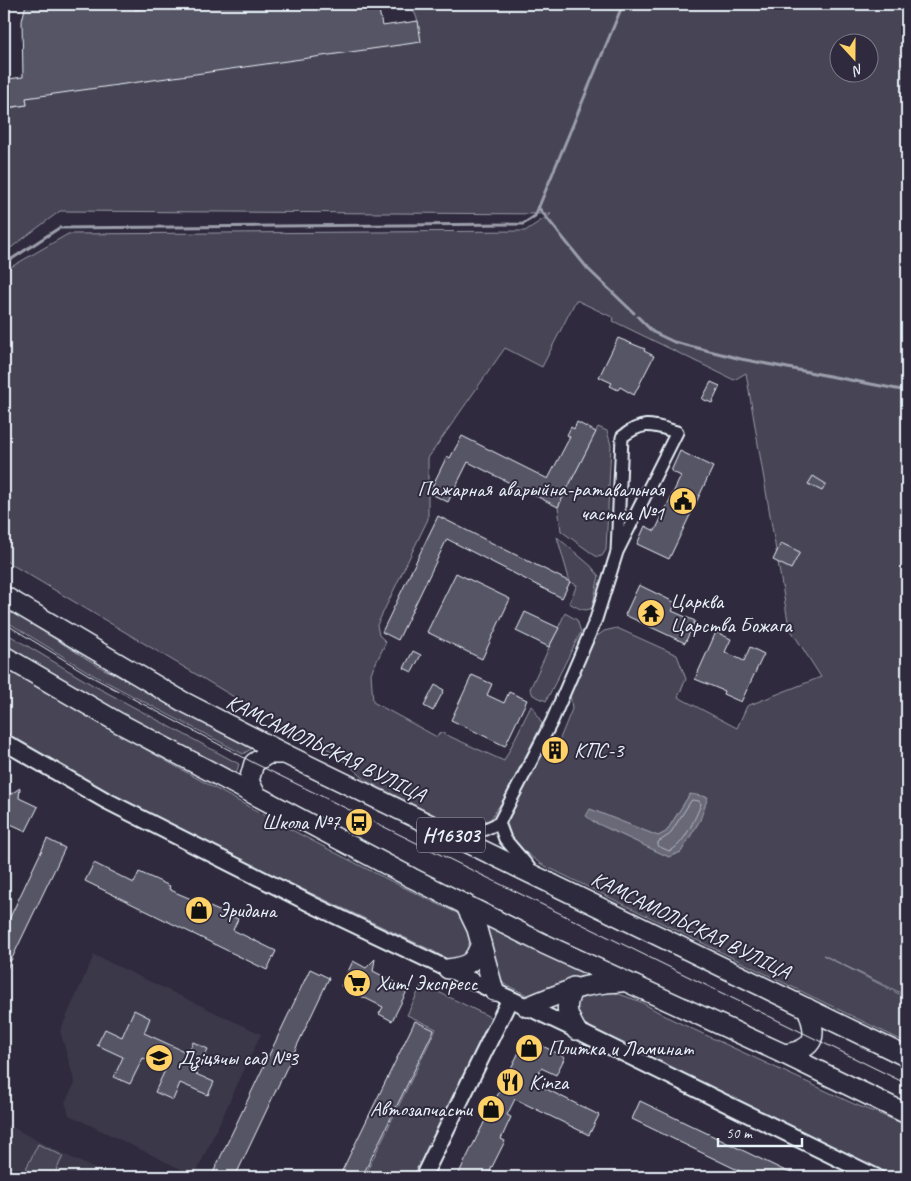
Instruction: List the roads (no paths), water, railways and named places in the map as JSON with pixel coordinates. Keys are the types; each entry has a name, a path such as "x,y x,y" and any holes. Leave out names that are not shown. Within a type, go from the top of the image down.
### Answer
{"main road":[{"name":"КАМСАМОЛЬСКАЯ ВУЛІЦА","path":"4,596 182,701 285,754 537,875 907,1057"},
{"name":"Н16303","path":"4,656 120,723 544,944 784,1054 907,1114"},
{"path":"256,795 249,781 254,763 268,754 285,754"},
{"path":"466,904 481,942 510,999 597,982 628,982"},
{"path":"448,969 465,966 476,956 481,942"},
{"path":"573,988 568,1000 566,1014 576,1030"},
{"path":"784,1054 802,1051 813,1039 814,1025 807,1008"}],"street":[{"path":"451,834 474,834 499,823 552,721 589,636 617,552 677,432 659,427 636,426 622,437 617,552"},
{"path":"4,742 105,800 313,905 576,1030 876,1177"},
{"path":"499,823 505,839 518,857 537,875"},
{"path":"423,1177 510,999"}],"water":[{"path":"690,794 708,797 700,820 681,852 669,857 594,822 586,816 590,809 658,836 666,832"}],"waterway":[{"path":"4,264 59,228 523,224 535,216 623,4"},
{"path":"538,207 588,269 634,313"},
{"path":"638,317 653,332 674,342 741,359 907,391"}],"tram line":[{"path":"4,623 94,678 254,763 907,1084"}],"place":[{"name":"Пажарная аварыйна-ратавальная частка №1","path":"683,501"},
{"name":"Царква Царства Божага","path":"651,613"},
{"name":"КПС-3","path":"555,750"},
{"name":"Школа №7","path":"359,822"},
{"name":"Эридана","path":"199,910"},
{"name":"Хит! Экспресс","path":"357,983"},
{"name":"Плитка и Ламинат","path":"529,1048"},
{"name":"Дзіцячы сад №3","path":"159,1058"},
{"name":"Kinza","path":"510,1082"},
{"name":"Автозапчасти","path":"491,1109"}]}
